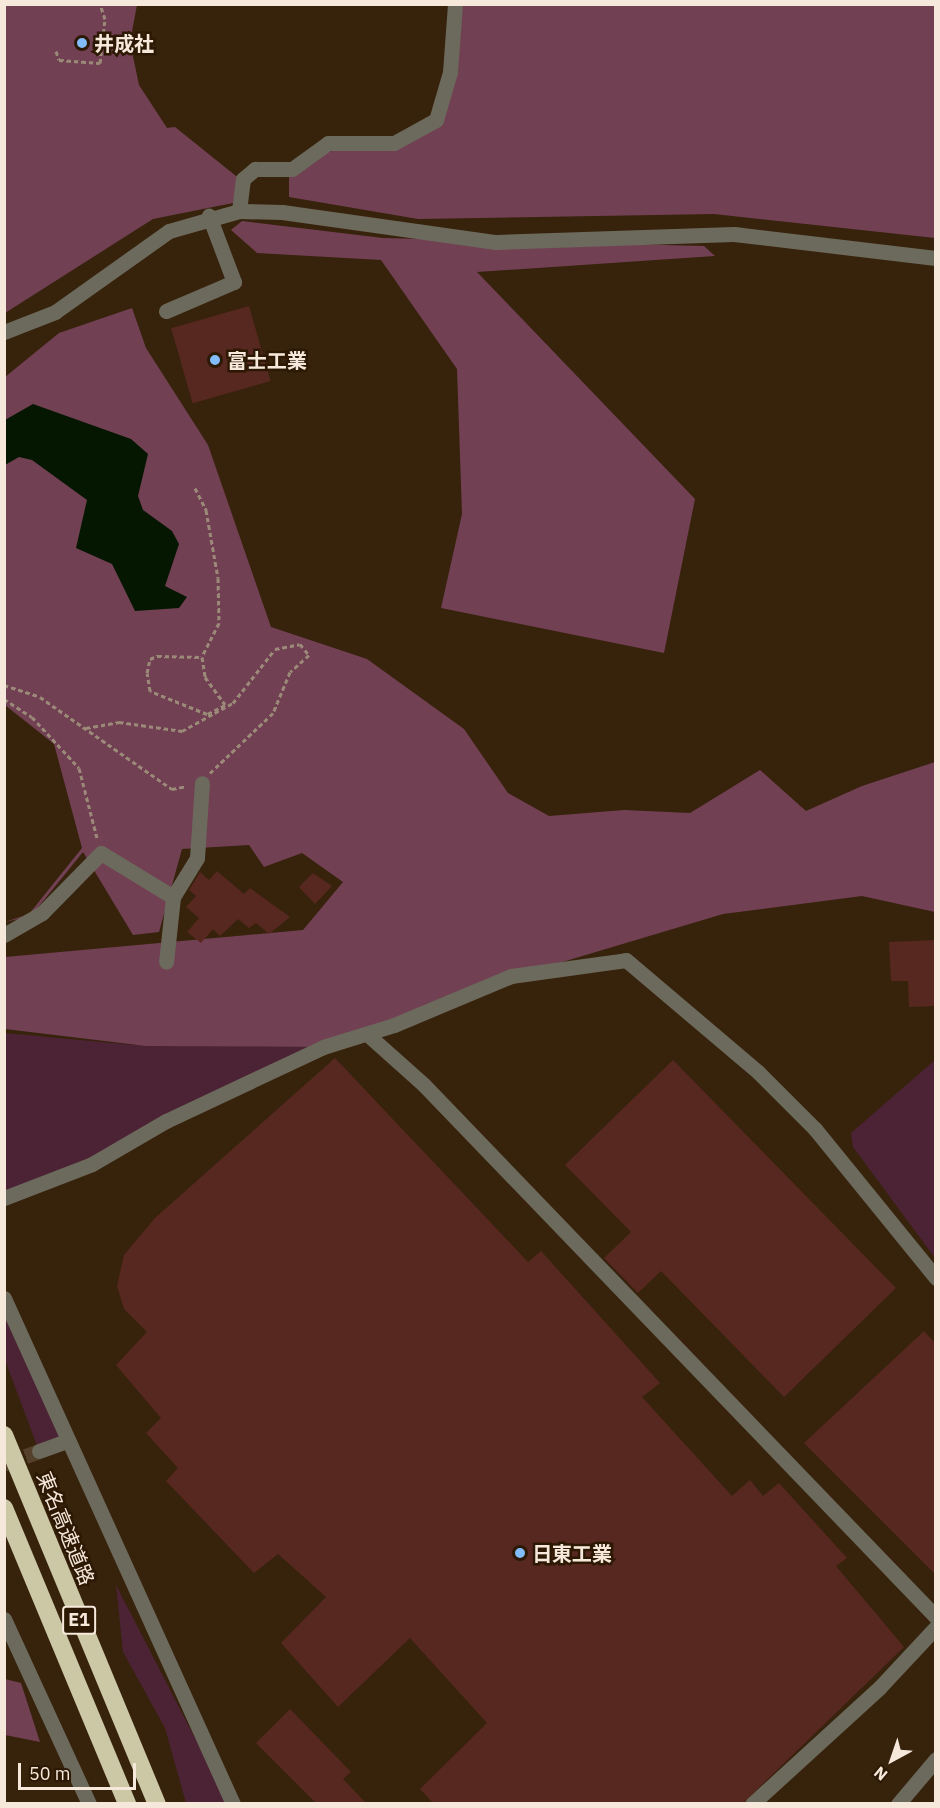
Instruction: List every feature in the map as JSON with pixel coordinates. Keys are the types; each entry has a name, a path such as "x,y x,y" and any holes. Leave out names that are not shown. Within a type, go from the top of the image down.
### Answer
{"highway":[{"name":"東名高速道路","path":"4,1435 156,1803"},
{"name":"E1","path":"4,1508 127,1803"}],"street":[{"path":"239,211 243,179 255,169 292,169 328,143 394,143 436,120 450,72 455,4"},
{"path":"4,332 55,312 169,231 209,216 239,211 282,212 496,242 734,234 936,258"},
{"path":"166,311 234,282 209,216"},
{"path":"166,962 173,897 197,858 201,783"},
{"path":"4,935 42,913 101,853 173,897"},
{"path":"4,1198 92,1164 247,1080 511,976 626,960 758,1072 815,1129 936,1278"},
{"path":"367,1034 424,1085 936,1617"},
{"path":"4,1298 66,1441 233,1803"},
{"path":"39,1451 66,1441"},
{"path":"4,1619 89,1803"},
{"path":"752,1803 880,1687 936,1627"},
{"path":"898,1803 936,1759"}],"path":[{"path":"56,51 59,60 100,63 105,18 100,4"},
{"path":"195,488 206,510 218,578 219,623 202,657 205,677 225,705"},
{"path":"4,685 40,697 172,789 201,783 273,713 290,672 309,655 300,644 275,649 233,703 207,714 182,731 119,722 86,728"},
{"path":"202,657 150,659 145,685 207,714"},
{"path":"4,699 32,717 79,768 101,853"}],"shaded area":[{"path":"5,5 137,5 130,42 139,85 167,128 175,127 241,180 233,203 153,219 5,313"},
{"path":"456,5 935,5 935,238 714,214 418,219 289,197 289,169 314,154 405,139 440,119"},
{"path":"242,221 383,238 704,246 715,256 477,272 695,499 664,653 441,608 462,514 457,369 381,260 257,253 231,230"},
{"path":"132,308 146,348 208,445 271,627 367,659 464,729 508,793 549,816 624,810 690,813 760,770 806,811 862,786 935,762 935,912 862,896 723,914 492,983 323,1047 146,1046 5,1029 5,957 303,930 343,882 302,853 264,867 249,845 182,849 159,932 133,935 83,852 31,916 5,922 29,914 82,848 54,744 5,705 5,377 59,333"},
{"path":"33,404 131,439 148,454 138,496 143,510 172,531 179,544 165,586 187,597 179,608 135,611 112,564 76,548 87,500 32,460 19,457 5,465 5,420"},
{"path":"5,1033 134,1045 323,1047 16,1194 5,1194"},
{"path":"935,1060 935,1258 853,1147 851,1133"},
{"path":"4,1295 66,1441 39,1451 5,1360"},
{"path":"116,1585 198,1744 242,1803 186,1803 165,1728 123,1652"},
{"path":"5,1679 21,1683 40,1742 5,1735"}],"building":[{"path":"249,306 270,381 193,403 171,328"},
{"path":"217,871 244,894 250,888 290,917 269,934 256,923 249,928 238,919 220,936 213,929 201,943 187,932 199,918 186,907 196,896 189,890 200,872 209,880"},
{"path":"313,873 332,886 315,904 299,887"},
{"path":"936,940 936,1006 909,1007 908,981 891,981 889,942"},
{"path":"335,1058 528,1262 541,1251 660,1383 642,1397 732,1496 750,1480 763,1496 779,1483 847,1558 836,1566 904,1647 743,1803 433,1803 420,1789 487,1723 410,1638 338,1707 281,1643 326,1597 278,1554 254,1573 166,1481 178,1468 146,1433 161,1418 116,1365 147,1332 124,1309 117,1286 124,1255 155,1218"},
{"path":"673,1060 896,1288 784,1397 661,1271 638,1293 604,1258 631,1232 565,1165"},
{"path":"924,1331 936,1344 936,1575 804,1443"},
{"path":"290,1709 351,1772 343,1779 366,1803 316,1803 256,1743"}],"tunnel":[{"path":"4,1464 39,1451"}],"place":[{"name":"井成社","path":"82,43"},
{"name":"富士工業","path":"215,360"},
{"name":"日東工業","path":"520,1553"}]}
